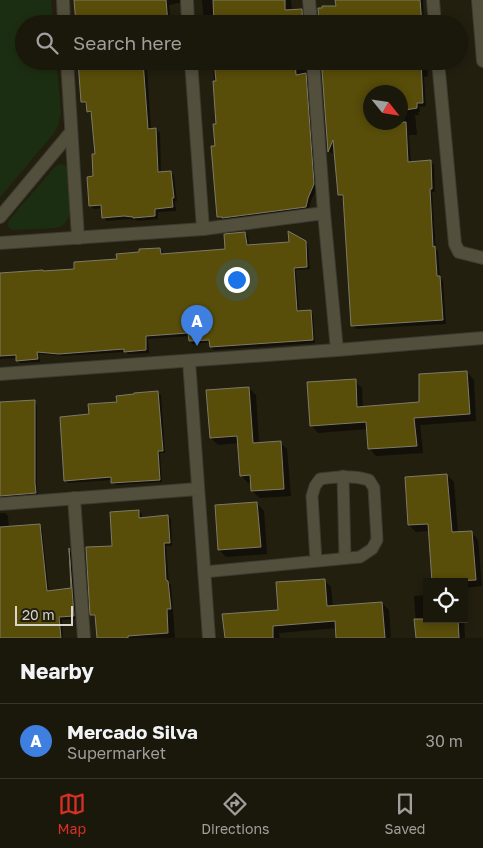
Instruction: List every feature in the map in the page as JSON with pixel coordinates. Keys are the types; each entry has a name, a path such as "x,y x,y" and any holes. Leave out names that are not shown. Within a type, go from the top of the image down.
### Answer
{"street":[{"path":"63,0 64,15"},
{"path":"187,0 188,15"},
{"path":"309,0 310,15"},
{"path":"433,0 434,15"},
{"path":"478,0 483,61"},
{"path":"68,70 78,238"},
{"path":"192,70 203,229"},
{"path":"314,70 324,213 337,350"},
{"path":"439,70 455,244 459,252 483,258"},
{"path":"0,217 71,132"},
{"path":"0,243 203,229 324,213"},
{"path":"0,374 483,338"},
{"path":"189,361 209,638"},
{"path":"0,504 198,489"},
{"path":"74,498 84,638"}],"lane":[{"path":"343,476 345,558"},
{"path":"204,572 360,557 372,549 377,540 374,488 369,480 343,476 320,479 315,486 312,496 316,561"}],"green space":[{"path":"0,0 51,0 52,15 15,15 15,70 57,70 61,112 59,123 54,133 0,197"},
{"path":"60,164 65,165 68,169 70,213 67,221 56,228 10,229 8,222 10,219 56,166"}],"building":[{"path":"74,0 166,0 167,15 75,15"},
{"path":"213,0 285,0 285,10 302,9 302,15 214,15"},
{"path":"335,0 420,0 421,15 318,15 318,8 322,8 322,6 336,6"},
{"path":"79,70 144,70 148,129 156,128 158,172 171,171 173,207 155,209 155,216 102,218 101,205 89,206 87,177 93,176 92,154 95,154 91,111 87,112 86,102 81,102"},
{"path":"215,70 296,70 296,75 306,73 314,184 306,207 222,218 217,217 211,146 215,146 213,124 216,124 213,81 216,81"},
{"path":"322,70 421,70 423,103 417,103 417,108 408,110 408,85 363,85 363,130 406,130 408,162 431,160 432,189 430,189 433,247 435,246 437,276 440,276 443,320 351,326 343,195 338,195 333,140 328,152"},
{"path":"288,231 306,241 307,267 294,268 297,311 311,310 313,340 210,347 209,340 189,341 188,333 146,336 146,350 124,352 124,349 59,354 37,352 38,359 16,361 16,355 0,356 0,273 74,269 74,262 117,259 116,254 139,252 139,249 160,248 161,254 225,249 224,234 245,232 247,245 289,242"},
{"path":"467,371 470,414 414,418 417,446 368,449 366,422 310,426 307,382 356,379 357,407 419,402 419,374"},
{"path":"249,387 253,443 281,441 284,489 251,491 250,475 240,476 237,436 210,438 206,390"},
{"path":"158,391 163,451 158,451 160,480 111,483 111,477 64,481 60,417 89,414 88,404 117,402 116,396"},
{"path":"35,400 36,493 0,496 0,402"},
{"path":"447,474 452,532 472,531 476,580 468,580 468,578 432,578 428,524 408,525 405,477"},
{"path":"257,502 261,547 218,550 215,505"},
{"path":"139,510 139,518 168,515 170,543 164,543 166,580 168,581 171,609 167,609 168,633 128,636 128,638 97,638 95,615 90,615 86,547 112,546 110,512"},
{"path":"40,524 47,591 71,588 69,548 74,616 59,617 61,638 0,638 0,527"},
{"path":"325,579 327,606 382,602 385,638 336,638 335,621 273,626 273,638 225,638 222,614 278,610 276,582"},
{"path":"414,619 423,619 423,623 458,623 459,638 416,638"}],"place":[{"name":"Mercado Silva","path":"197,346"}]}
